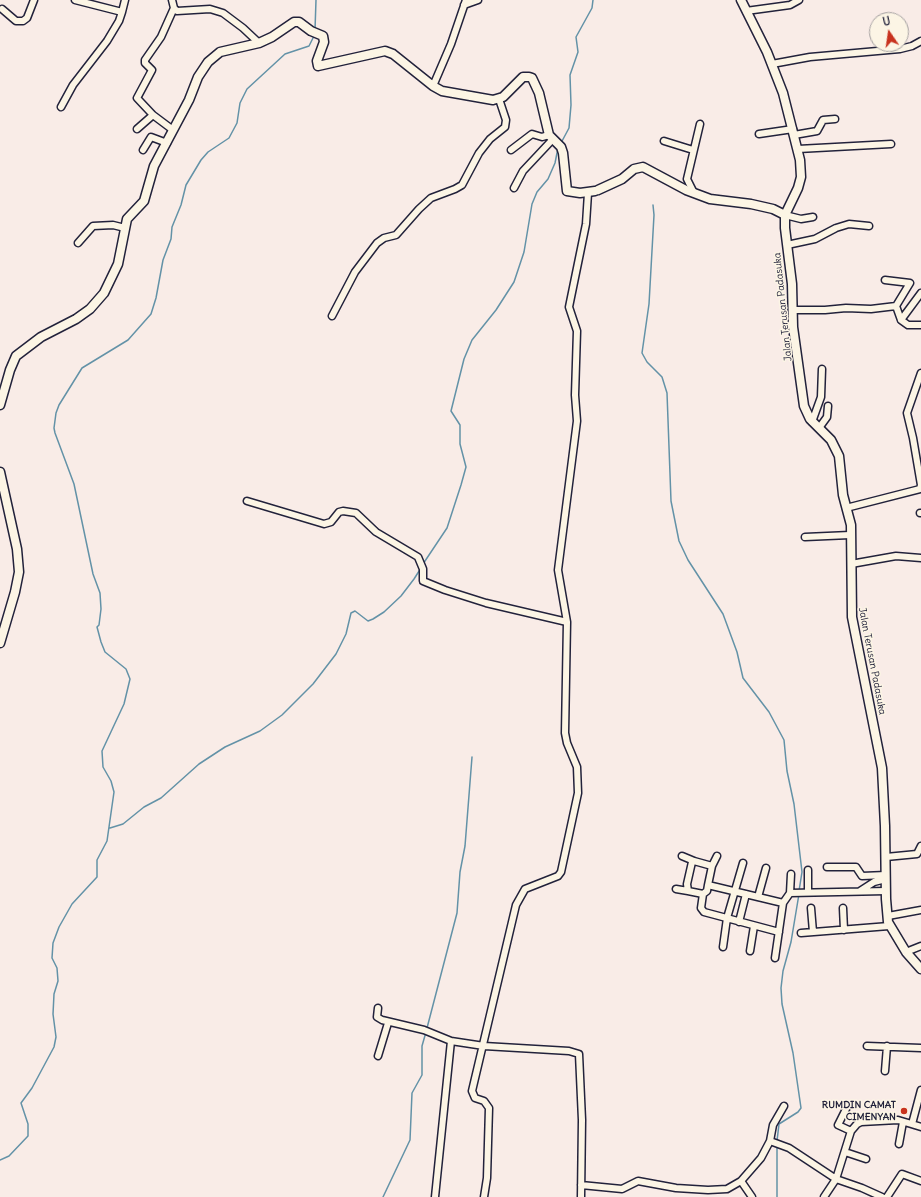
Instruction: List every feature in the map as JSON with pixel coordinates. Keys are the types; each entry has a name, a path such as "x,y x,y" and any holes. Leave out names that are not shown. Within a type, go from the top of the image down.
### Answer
{"street":[{"path":"2,9 16,21 24,22 34,0"},
{"path":"75,0 122,12"},
{"path":"61,107 73,85 107,41 119,21 125,0"},
{"path":"172,0 174,8 161,37 145,60 145,63 152,70 137,97 153,115 173,130"},
{"path":"432,86 451,44 465,2 478,0"},
{"path":"741,0 772,64 786,101 798,149 801,177 798,188 785,215"},
{"path":"746,11 790,5 799,0"},
{"path":"174,8 181,12 204,8 216,10 243,28 259,43"},
{"path":"0,405 10,370 16,356 41,337 76,319 90,309 101,297 118,264 125,228 130,215 144,200 151,173 189,100 198,77 214,56 229,49 259,43 297,22 311,31 319,33 324,38 317,57 318,66 385,51 392,54 432,86 453,94 488,100 500,99 523,77 532,78 551,137 561,147 563,153 567,191 570,193 593,192 622,179 634,169 643,167 694,194 710,199 759,205 785,215 801,219 813,217"},
{"path":"772,64 810,57 900,49 912,46 921,41"},
{"path":"332,316 355,272 377,244 384,238 396,235 418,209 431,198 462,185 479,153 490,139 505,127 506,120 500,99"},
{"path":"137,129 153,115"},
{"path":"759,134 817,131 822,120 835,119"},
{"path":"694,194 687,179 700,124"},
{"path":"511,150 532,134 542,138 551,137"},
{"path":"143,150 151,137 166,143"},
{"path":"514,188 523,171 551,137"},
{"path":"664,141 693,150"},
{"path":"798,149 891,144"},
{"path":"484,1197 487,1178 489,1108 484,1101 475,1098 472,1093 519,898 525,889 530,885 558,876 561,872 578,792 577,767 566,743 565,732 567,622 558,570 577,421 575,395 577,332 569,307 593,192"},
{"name":"Jalan Terusan Padasuka","path":"785,215 792,284 792,310 804,406 812,422 831,440 838,452 846,508 851,525 852,617 882,768 886,890 889,926 906,952 921,969"},
{"path":"787,245 815,239 836,228 849,224 869,226"},
{"path":"78,243 93,226 113,225 125,228"},
{"path":"886,280 910,283 896,306"},
{"path":"901,320 921,293"},
{"path":"792,310 825,310 846,308 871,309 896,306"},
{"path":"896,306 901,320 908,325 921,325"},
{"path":"812,422 821,397 822,369"},
{"path":"846,508 909,493 918,490 921,485 908,407 921,373"},
{"path":"819,428 826,417 828,406"},
{"path":"0,472 17,549 18,572 15,592 0,644"},
{"path":"247,501 324,524 331,522 339,512 350,511 356,513 376,532 418,557 423,568 423,580 465,597 567,622"},
{"path":"805,537 850,535"},
{"path":"851,564 896,556 921,558"},
{"path":"886,857 917,854 921,846"},
{"path":"682,856 712,866"},
{"path":"676,889 703,894 708,891 712,866 717,856"},
{"path":"688,891 687,884 692,862 694,861"},
{"path":"723,947 733,891 743,863"},
{"path":"827,867 856,867 862,876 886,877"},
{"path":"758,897 766,868"},
{"path":"808,870 808,892"},
{"path":"774,958 783,903 790,893 791,874"},
{"path":"859,892 874,882 886,877"},
{"path":"708,885 783,903"},
{"path":"790,893 886,890"},
{"path":"703,894 702,911 779,932"},
{"path":"740,922 746,894"},
{"path":"811,908 813,932"},
{"path":"843,908 844,930"},
{"path":"888,916 921,910"},
{"path":"750,951 754,926"},
{"path":"801,933 889,926"},
{"path":"906,952 921,946"},
{"path":"378,1008 377,1017 388,1022 424,1030 451,1041 484,1046 517,1046 569,1051 579,1054 582,1120 581,1197"},
{"path":"378,1056 388,1022"},
{"path":"435,1197 451,1041"},
{"path":"867,1046 921,1048"},
{"path":"885,1071 887,1046"},
{"path":"912,1124 921,1090"},
{"path":"581,1185 622,1189 638,1182 708,1194 727,1189 741,1181 761,1158 770,1141 773,1126 784,1106"},
{"path":"847,1107 838,1125 851,1132"},
{"path":"824,1197 836,1179 851,1132 857,1124 862,1122 886,1120 903,1122 921,1127"},
{"path":"899,1144 903,1122"},
{"path":"770,1141 789,1148 836,1179 882,1197"},
{"path":"845,1152 866,1159"},
{"path":"887,1197 902,1174 921,1181"},
{"path":"741,1181 752,1197"}],"waterway":[{"path":"315,30 316,0"},
{"path":"561,143 569,128 571,105 570,75 578,52 576,37 592,8 593,0"},
{"path":"0,1160 9,1156 28,1136 28,1124 21,1103 32,1088 54,1047 56,1037 53,1014 54,994 58,981 57,968 52,958 53,943 59,927 72,904 97,877 97,860 107,841 114,792 111,781 103,767 102,751 124,704 130,679 126,669 105,652 101,642 97,627 99,625 101,609 100,593 93,574 74,484 55,433 54,428 56,413 59,405 82,368 128,340 151,314 156,298 163,260 171,239 172,227 181,205 186,185 201,160 208,152 229,138 237,123 240,103 247,89 285,54 309,46 314,36"},
{"path":"423,564 447,528 466,467 460,444 460,425 451,411 464,359 472,340 496,310 514,282 524,252 532,204 537,192 548,179 555,163 558,148"},
{"path":"653,205 654,215 649,304 642,353 647,362 662,377 667,393 671,501 679,541 688,560 723,614 737,652 743,678 769,712 784,740 787,771 794,804 802,872 799,891"},
{"path":"110,828 123,824 144,807 161,798 199,764 225,747 260,731 282,715 313,684 336,654 346,634 351,613 355,611 368,621 384,612 401,596 421,568"},
{"path":"427,1028 457,913 460,872 465,846 472,757"},
{"path":"777,1141 779,1124 798,1112 801,1108 793,1053 782,1004 781,988 783,971 791,942 799,894"},
{"path":"383,1197 410,1140 412,1093 422,1075 422,1046 426,1032"},
{"path":"777,1145 777,1197"}],"place":[{"name":"RUMDIN CAMAT CIMENYAN","path":"904,1111"}]}
